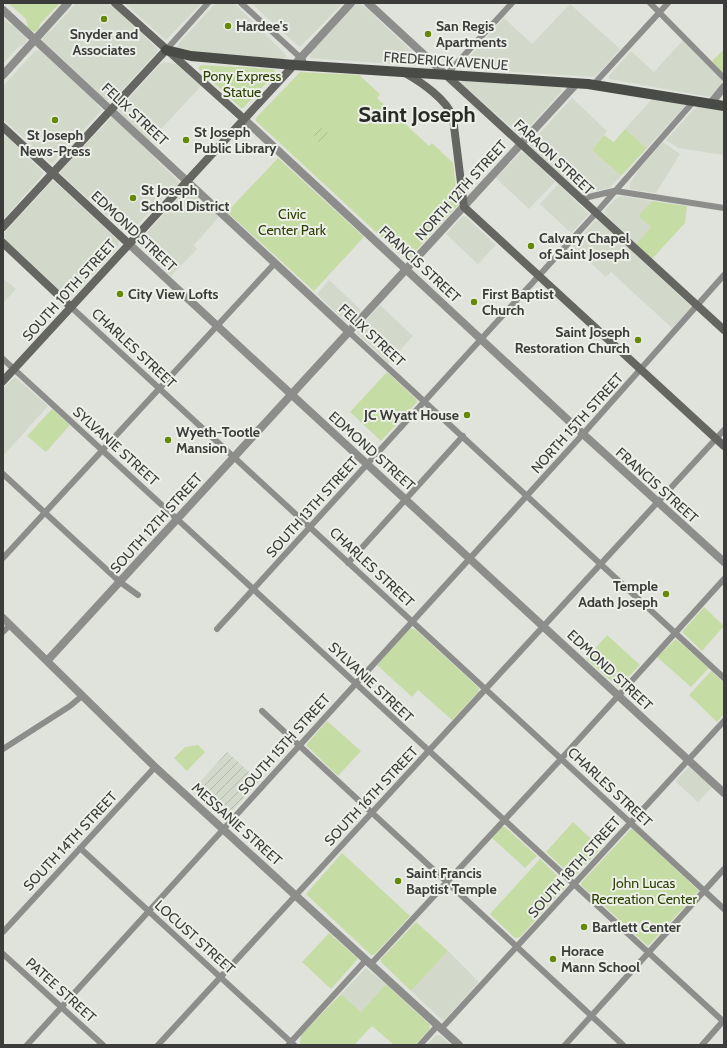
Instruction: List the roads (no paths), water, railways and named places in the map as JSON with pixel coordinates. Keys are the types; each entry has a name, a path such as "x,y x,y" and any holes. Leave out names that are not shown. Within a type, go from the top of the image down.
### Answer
{"main road":[{"name":"FRANCIS STREET","path":"115,3 244,119"},
{"name":"FREDERICK AVENUE","path":"166,50 191,56 297,61 310,66 593,85 724,106"},
{"path":"3,227 110,109 166,50"},
{"name":"SOUTH 10TH STREET","path":"3,382 297,61"},
{"path":"403,72 424,85 451,111 464,207 538,277 724,446"},
{"name":"FARAON STREET","path":"446,75 724,330"},
{"name":"EDMOND STREET","path":"3,128 129,244"},
{"name":"CHARLES STREET","path":"3,243 71,307"}],"street":[{"path":"3,75 68,3"},
{"path":"166,50 208,3"},
{"path":"241,3 297,61 351,3"},
{"name":"FARAON STREET","path":"368,3 446,75"},
{"path":"446,75 512,3"},
{"path":"650,3 724,78"},
{"path":"593,85 668,3"},
{"name":"FELIX STREET","path":"3,10 724,678"},
{"name":"NORTH 12TH STREET","path":"349,332 576,84"},
{"path":"710,103 724,87"},
{"name":"SOUTH 13TH STREET","path":"217,629 596,213 694,101"},
{"name":"FRANCIS STREET","path":"244,119 583,434 724,562"},
{"path":"580,199 614,191 642,194 724,208"},
{"name":"EDMOND STREET","path":"129,244 216,326 406,499 724,793"},
{"path":"3,558 158,388 275,263"},
{"name":"NORTH 15TH STREET","path":"526,496 641,370 724,275"},
{"name":"CHARLES STREET","path":"71,307 724,909"},
{"name":"SOUTH 12TH STREET","path":"47,661 349,332"},
{"name":"SYLVANIE STREET","path":"3,359 504,821 724,1021"},
{"name":"SOUTH 16TH STREET","path":"158,1045 724,430"},
{"path":"348,563 463,436"},
{"path":"3,474 120,582 138,595"},
{"name":"SOUTH 15TH STREET","path":"27,1045 526,496"},
{"path":"291,1044 504,821 724,579"},
{"name":"MESSANIE STREET","path":"3,618 155,767 459,1045"},
{"path":"3,632 10,625"},
{"path":"3,749 70,706 82,696"},
{"path":"262,711 518,946 623,1045"},
{"name":"SOUTH 18TH STREET","path":"420,1045 440,1027 518,946 724,721"},
{"name":"SOUTH 14TH STREET","path":"3,932 155,767"},
{"name":"LOCUST STREET","path":"80,848 221,977 291,1044"},
{"path":"564,1045 724,869"},
{"name":"PATEE STREET","path":"3,954 103,1045"},
{"path":"702,1045 724,1021"}],"place":[{"name":"Snyder and Associates","path":"104,19"},
{"name":"Hardee's","path":"228,26"},
{"name":"San Regis Apartments","path":"428,34"},
{"name":"St Joseph News-Press","path":"55,120"},
{"name":"St Joseph Public Library","path":"186,140"},
{"name":"St Joseph School District","path":"133,198"},
{"name":"Calvary Chapel of Saint Joseph","path":"531,246"},
{"name":"City View Lofts","path":"120,294"},
{"name":"First Baptist Church","path":"474,302"},
{"name":"Saint Joseph Restoration Church","path":"638,340"},
{"name":"JC Wyatt House","path":"467,415"},
{"name":"Wyeth-Tootle Mansion","path":"168,440"},
{"name":"Temple Adath Joseph","path":"666,594"},
{"name":"Saint Francis Baptist Temple","path":"398,881"},
{"name":"Bartlett Center","path":"584,927"},
{"name":"Horace Mann School","path":"553,959"}],"district":[{"name":"Saint Joseph","path":"417,114"}],"park label":[{"name":"Pony Express Statue","path":"242,84"},
{"name":"Civic Center Park","path":"292,222"},
{"name":"John Lucas Recreation Center","path":"644,892"}]}
